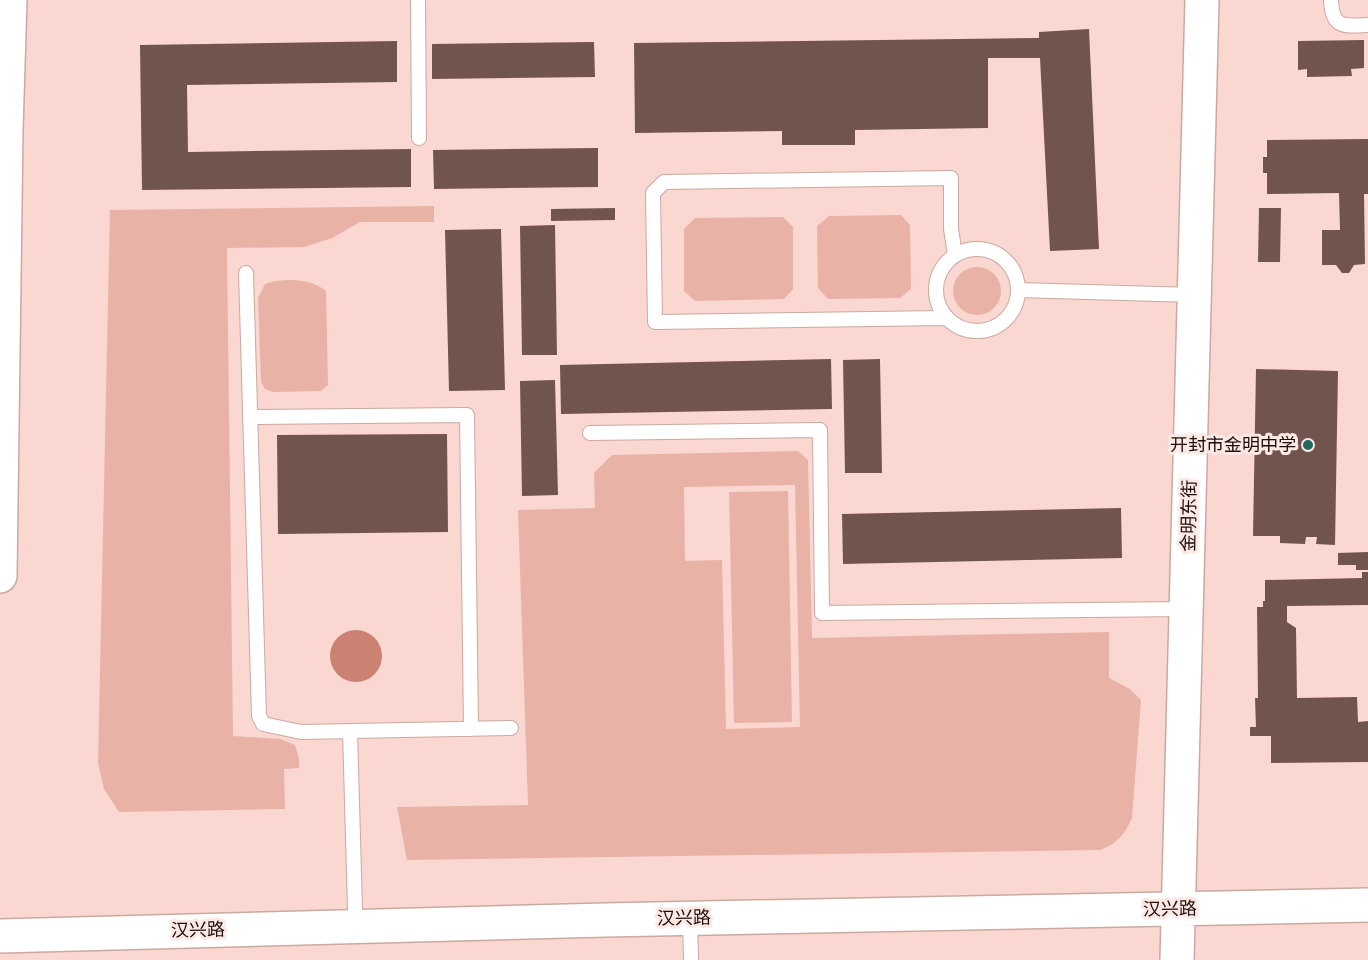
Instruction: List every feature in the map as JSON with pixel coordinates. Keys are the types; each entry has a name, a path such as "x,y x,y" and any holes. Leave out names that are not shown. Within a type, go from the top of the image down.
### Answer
{"street":[{"path":"0,576 10,0"},
{"name":"金明东街","path":"1177,960 1202,0"},
{"name":"汉兴路","path":"0,936 690,918 1179,900 1368,887"},
{"name":"汉兴路","path":"0,916 616,902 1179,900 1368,905"}],"lane":[{"path":"418,0 419,138"},
{"path":"1331,0 1331,10 1338,23 1345,26 1368,25"},
{"path":"946,318 655,322 653,193 664,182 951,178 951,229 955,255"},
{"path":"971,249 982,249 993,252 1010,266 1015,275 1018,297 1008,317 999,325 987,330 962,329 951,323 942,313 935,289 937,277 942,267 955,255 971,249"},
{"path":"246,273 259,716 263,724 301,732 511,728"},
{"path":"1018,291 1194,295"},
{"path":"250,417 467,415 471,729"},
{"path":"590,433 820,430 822,613 1186,609"},
{"path":"350,731 355,909"},
{"path":"690,918 691,960"}],"shaded area":[{"path":"434,206 434,222 360,222 332,238 304,247 227,248 233,736 280,739 295,745 299,768 284,769 285,809 119,812 104,789 98,763 110,210"},
{"path":"901,215 910,225 911,289 900,298 828,299 818,288 817,226 829,216"},
{"path":"783,217 793,227 793,289 784,299 695,301 684,291 684,229 695,218"},
{"path":"972,267 982,267 994,274 1001,286 1001,296 994,308 982,315 972,315 957,304 953,296 953,286 964,271"},
{"path":"290,280 309,282 326,291 328,385 321,391 273,392 265,389 261,382 258,298 265,284"},
{"path":"798,451 808,460 812,638 1109,632 1109,678 1130,689 1141,700 1132,818 1123,834 1100,850 407,860 397,807 528,805 518,510 595,508 594,473 612,455","holes":["795,485 800,727 726,729 722,560 685,561 684,487"]},
{"path":"788,491 792,722 734,723 729,492"},
{"path":"351,630 361,630 375,637 382,656 375,675 361,682 351,682 341,678 334,671 330,661 330,651 334,641 341,634"}],"building":[{"path":"1089,29 1099,249 1050,251 1040,58 988,58 988,128 855,130 855,145 782,145 782,131 635,133 634,43 1039,38 1039,32"},
{"path":"1364,40 1364,68 1351,69 1352,76 1307,77 1307,69 1298,70 1298,41"},
{"path":"397,41 397,82 187,85 188,152 411,149 411,187 142,190 140,45"},
{"path":"594,42 595,77 432,79 432,44"},
{"path":"1368,139 1368,194 1364,194 1365,264 1354,265 1349,273 1342,273 1336,265 1322,265 1322,230 1340,230 1339,193 1267,194 1267,173 1263,173 1263,157 1267,157 1267,140"},
{"path":"598,148 598,187 434,189 433,150"},
{"path":"615,208 615,220 551,221 551,209"},
{"path":"1259,208 1281,208 1280,262 1258,262"},
{"path":"555,225 557,355 522,355 520,226"},
{"path":"501,229 505,390 449,391 445,230"},
{"path":"831,359 832,409 561,414 560,365"},
{"path":"880,359 882,473 845,473 843,360"},
{"path":"1256,369 1338,371 1335,545 1316,544 1317,537 1306,537 1305,544 1280,543 1280,536 1253,536"},
{"path":"555,380 558,495 522,496 520,381"},
{"path":"447,434 448,532 278,534 277,435"},
{"path":"1121,508 1122,558 843,564 842,514"},
{"path":"1368,552 1368,570 1356,570 1356,565 1338,565 1338,553"},
{"path":"1362,572 1368,572 1368,605 1287,606 1287,622 1296,628 1297,698 1357,697 1358,722 1368,721 1368,762 1271,763 1271,736 1250,736 1250,727 1256,727 1255,698 1258,698 1257,607 1263,607 1263,601 1265,601 1265,580 1362,578"}],"place":[{"name":"开封市金明中学","path":"1308,445"}]}
